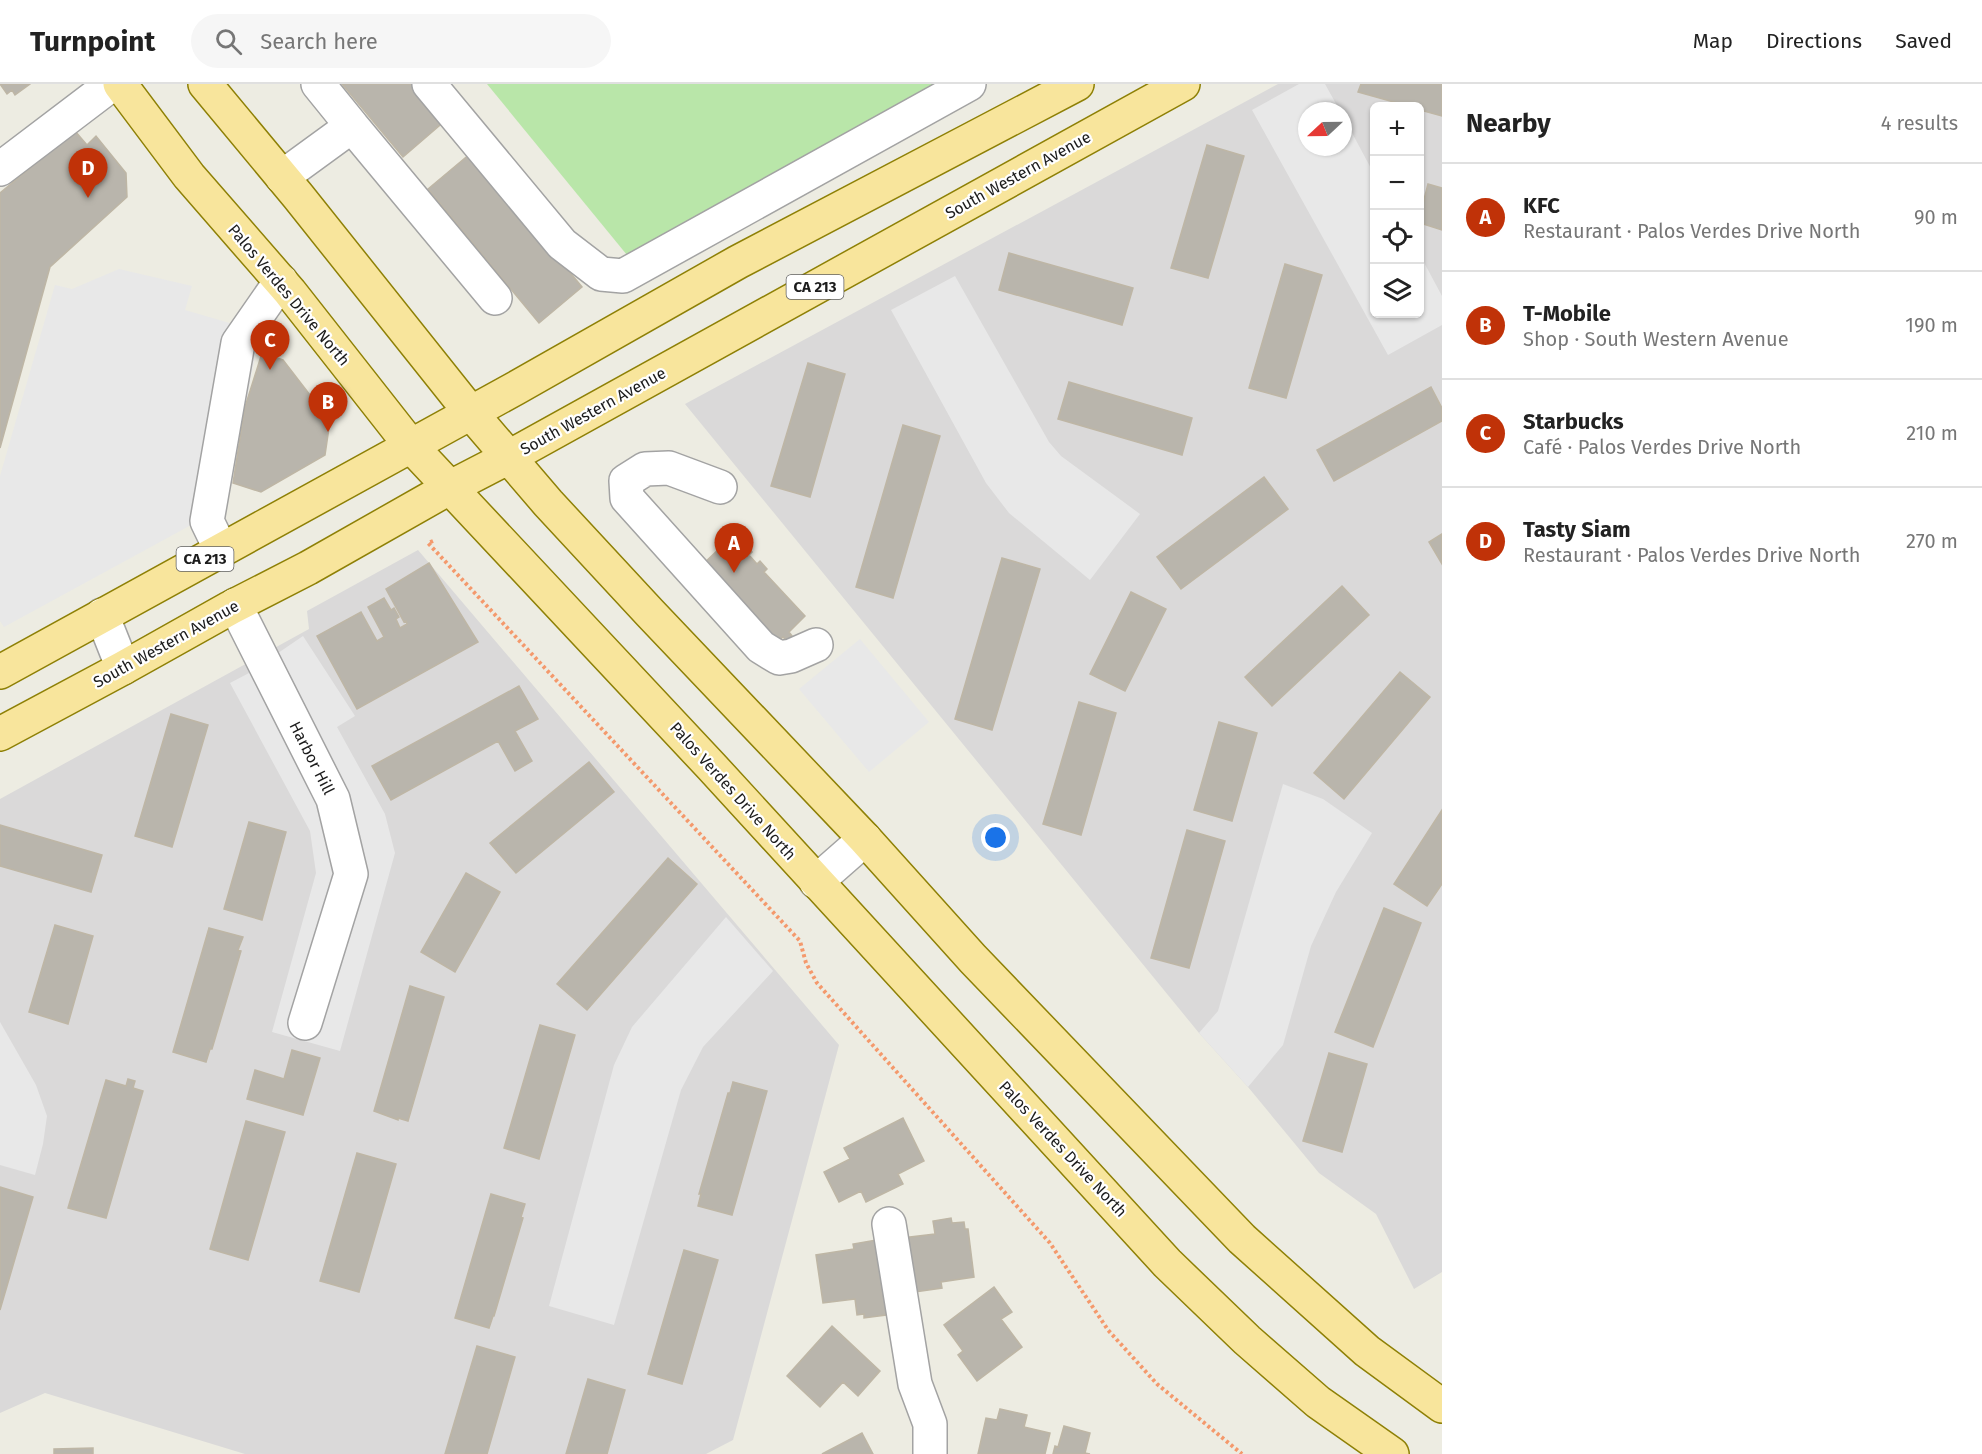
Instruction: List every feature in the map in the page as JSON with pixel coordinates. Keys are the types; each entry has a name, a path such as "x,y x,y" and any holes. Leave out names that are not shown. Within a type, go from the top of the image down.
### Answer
{"main road":[{"name":"Palos Verdes Drive North","path":"120,84 189,176 281,281 411,446 711,766 1167,1263 1247,1340 1318,1402 1392,1454"},
{"path":"205,84 471,413 543,497 865,839 973,959 1242,1239 1367,1351 1442,1406"},
{"name":"CA 213","path":"0,672 471,413 738,262 1077,84"},
{"name":"South Western Avenue","path":"0,734 308,568 1184,84"}],"street":[{"path":"0,169 112,84"},
{"path":"318,84 495,298"},
{"path":"429,84 562,244 601,274 623,276 969,84"},
{"path":"282,177 352,126"},
{"path":"221,550 207,520 238,343 281,281"},
{"path":"720,487 669,468 645,469 626,481 627,498 761,647 779,658 791,656 816,645"},
{"name":"Harbor Hill","path":"235,606 333,799 351,874 305,1023"},
{"path":"102,615 123,668"},
{"path":"816,882 865,839"},
{"path":"889,1224 915,1384 930,1439"}],"path":[{"path":"433,541 428,543 800,941 806,963 817,983 1050,1243 1108,1330 1156,1384 1242,1454"}],"shaded area":[{"path":"1278,84 1442,84 1442,1272 1414,1289 1376,1214 1319,1173 1248,1087 1199,1033 685,404"},
{"path":"1299,84 1325,84 1335,102 1298,102 1298,156 1352,156 1352,133 1370,167 1370,318 1424,318 1424,262 1442,296 1442,325 1388,355 1252,110"},
{"path":"119,269 192,286 185,310 260,332 226,506 4,627 0,621 0,476 55,285 72,289"},
{"path":"955,276 1049,442 1061,456 1140,514 1090,580 1009,513 986,483 891,310"},
{"path":"418,550 839,1045 733,1440 706,1454 245,1454 45,1393 0,1413 0,799 309,629 307,611"},
{"path":"303,636 355,716 337,727 385,814 395,853 340,1051 272,1032 316,873 310,831 230,683 249,673"},
{"path":"860,639 929,722 869,772 799,689"},
{"path":"1283,784 1323,799 1372,833 1336,892 1311,946 1283,1045 1248,1087 1199,1033 1218,1011"},
{"path":"726,917 773,971 703,1047 681,1090 614,1325 549,1306 614,1065 632,1027"},
{"path":"0,1022 36,1085 47,1116 35,1175 0,1165"}],"green space":[{"path":"487,84 956,84 636,266"}],"building":[{"path":"0,84 30,84 15,95 12,90 7,94"},
{"path":"342,84 416,84 446,120 403,157"},
{"path":"1361,84 1442,84 1442,116 1424,111 1424,102 1394,102 1358,92"},
{"path":"75,131 87,145 96,136 126,173 127,197 50,267 0,448 0,193"},
{"path":"1207,145 1244,156 1208,278 1171,268"},
{"path":"471,153 582,287 539,323 428,189"},
{"path":"1428,184 1442,188 1442,230 1424,224 1424,200"},
{"path":"1009,253 1133,288 1122,325 999,290"},
{"path":"1285,264 1322,275 1286,398 1249,388"},
{"path":"262,353 283,360 330,421 325,455 261,492 233,483 245,407"},
{"path":"808,363 845,374 810,497 771,486"},
{"path":"1069,382 1192,418 1182,455 1058,419"},
{"path":"1431,387 1442,408 1442,421 1334,481 1317,450"},
{"path":"903,425 940,436 893,598 856,587"},
{"path":"1264,477 1288,509 1181,589 1157,557"},
{"path":"1442,534 1442,564 1429,542"},
{"path":"727,536 730,539 732,537 742,547 745,545 752,552 749,555 757,564 760,561 767,569 764,572 805,616 789,632 792,636 787,641 783,637 773,646 699,568 723,545 720,542"},
{"path":"1002,558 1040,569 992,730 955,719"},
{"path":"429,563 478,642 357,709 317,636 361,612 377,641 384,637 368,607 384,598 391,610 394,608 399,617 396,619 400,628 407,624 386,589"},
{"path":"1342,586 1369,615 1272,706 1245,677"},
{"path":"1131,592 1166,609 1125,691 1090,674"},
{"path":"1400,672 1430,697 1344,799 1314,773"},
{"path":"519,686 538,719 515,731 532,761 515,771 498,741 391,800 372,766"},
{"path":"1079,702 1116,713 1081,835 1043,824"},
{"path":"171,714 208,725 172,847 135,836"},
{"path":"1219,722 1257,733 1232,821 1194,810"},
{"path":"589,762 614,792 516,873 490,843"},
{"path":"1442,810 1442,884 1427,906 1394,884"},
{"path":"249,822 286,832 262,920 224,909"},
{"path":"0,825 102,855 91,892 0,866"},
{"path":"1187,830 1225,841 1189,968 1151,958"},
{"path":"668,858 697,884 587,1010 557,984"},
{"path":"466,873 500,892 455,972 421,952"},
{"path":"1384,908 1421,923 1373,1047 1335,1032"},
{"path":"55,925 93,936 68,1024 29,1012"},
{"path":"209,928 243,937 238,950 241,951 212,1049 210,1049 206,1062 173,1052"},
{"path":"410,986 444,997 408,1121 398,1118 398,1120 374,1111"},
{"path":"540,1025 575,1035 539,1159 504,1148"},
{"path":"292,1050 320,1058 303,1115 247,1099 255,1070 284,1079"},
{"path":"1329,1053 1367,1064 1342,1152 1303,1141"},
{"path":"128,1079 135,1081 133,1088 143,1091 106,1218 68,1208 106,1080 126,1086"},
{"path":"733,1082 767,1091 732,1215 698,1206 701,1194 699,1194"},
{"path":"903,1118 924,1161 898,1174 903,1184 866,1202 861,1191 839,1202 824,1172 850,1159 844,1148"},
{"path":"246,1121 285,1132 248,1260 210,1249"},
{"path":"357,1153 396,1164 359,1292 320,1281"},
{"path":"0,1187 33,1197 0,1310"},
{"path":"491,1194 525,1204 521,1217 523,1218 489,1328 455,1318"},
{"path":"951,1218 952,1223 964,1222 965,1229 968,1229 974,1277 941,1282 942,1288 908,1293 902,1238 935,1234 933,1221"},
{"path":"876,1240 890,1309 886,1310 886,1315 864,1318 864,1314 857,1315 855,1299 823,1303 816,1255 854,1249 853,1244"},
{"path":"684,1250 718,1260 682,1384 648,1374"},
{"path":"994,1287 1012,1312 1001,1319 1022,1347 977,1381 958,1355 963,1351 944,1325"},
{"path":"832,1326 880,1371 858,1396 843,1382 820,1407 787,1376"},
{"path":"477,1346 515,1357 487,1454 445,1454"},
{"path":"588,1379 625,1390 607,1454 566,1454"},
{"path":"1000,1409 1027,1415 1024,1427 1050,1433 1045,1454 978,1454 986,1418 997,1420"},
{"path":"1064,1426 1090,1433 1085,1453 1090,1454 1053,1454 1055,1446 1058,1447"},
{"path":"862,1433 873,1454 822,1454"},
{"path":"93,1448 93,1454 54,1454 54,1449"}],"place":[{"name":"Tasty Siam","path":"88,198"},
{"name":"Starbucks","path":"270,370"},
{"name":"T-Mobile","path":"328,432"},
{"name":"KFC","path":"734,573"}]}
